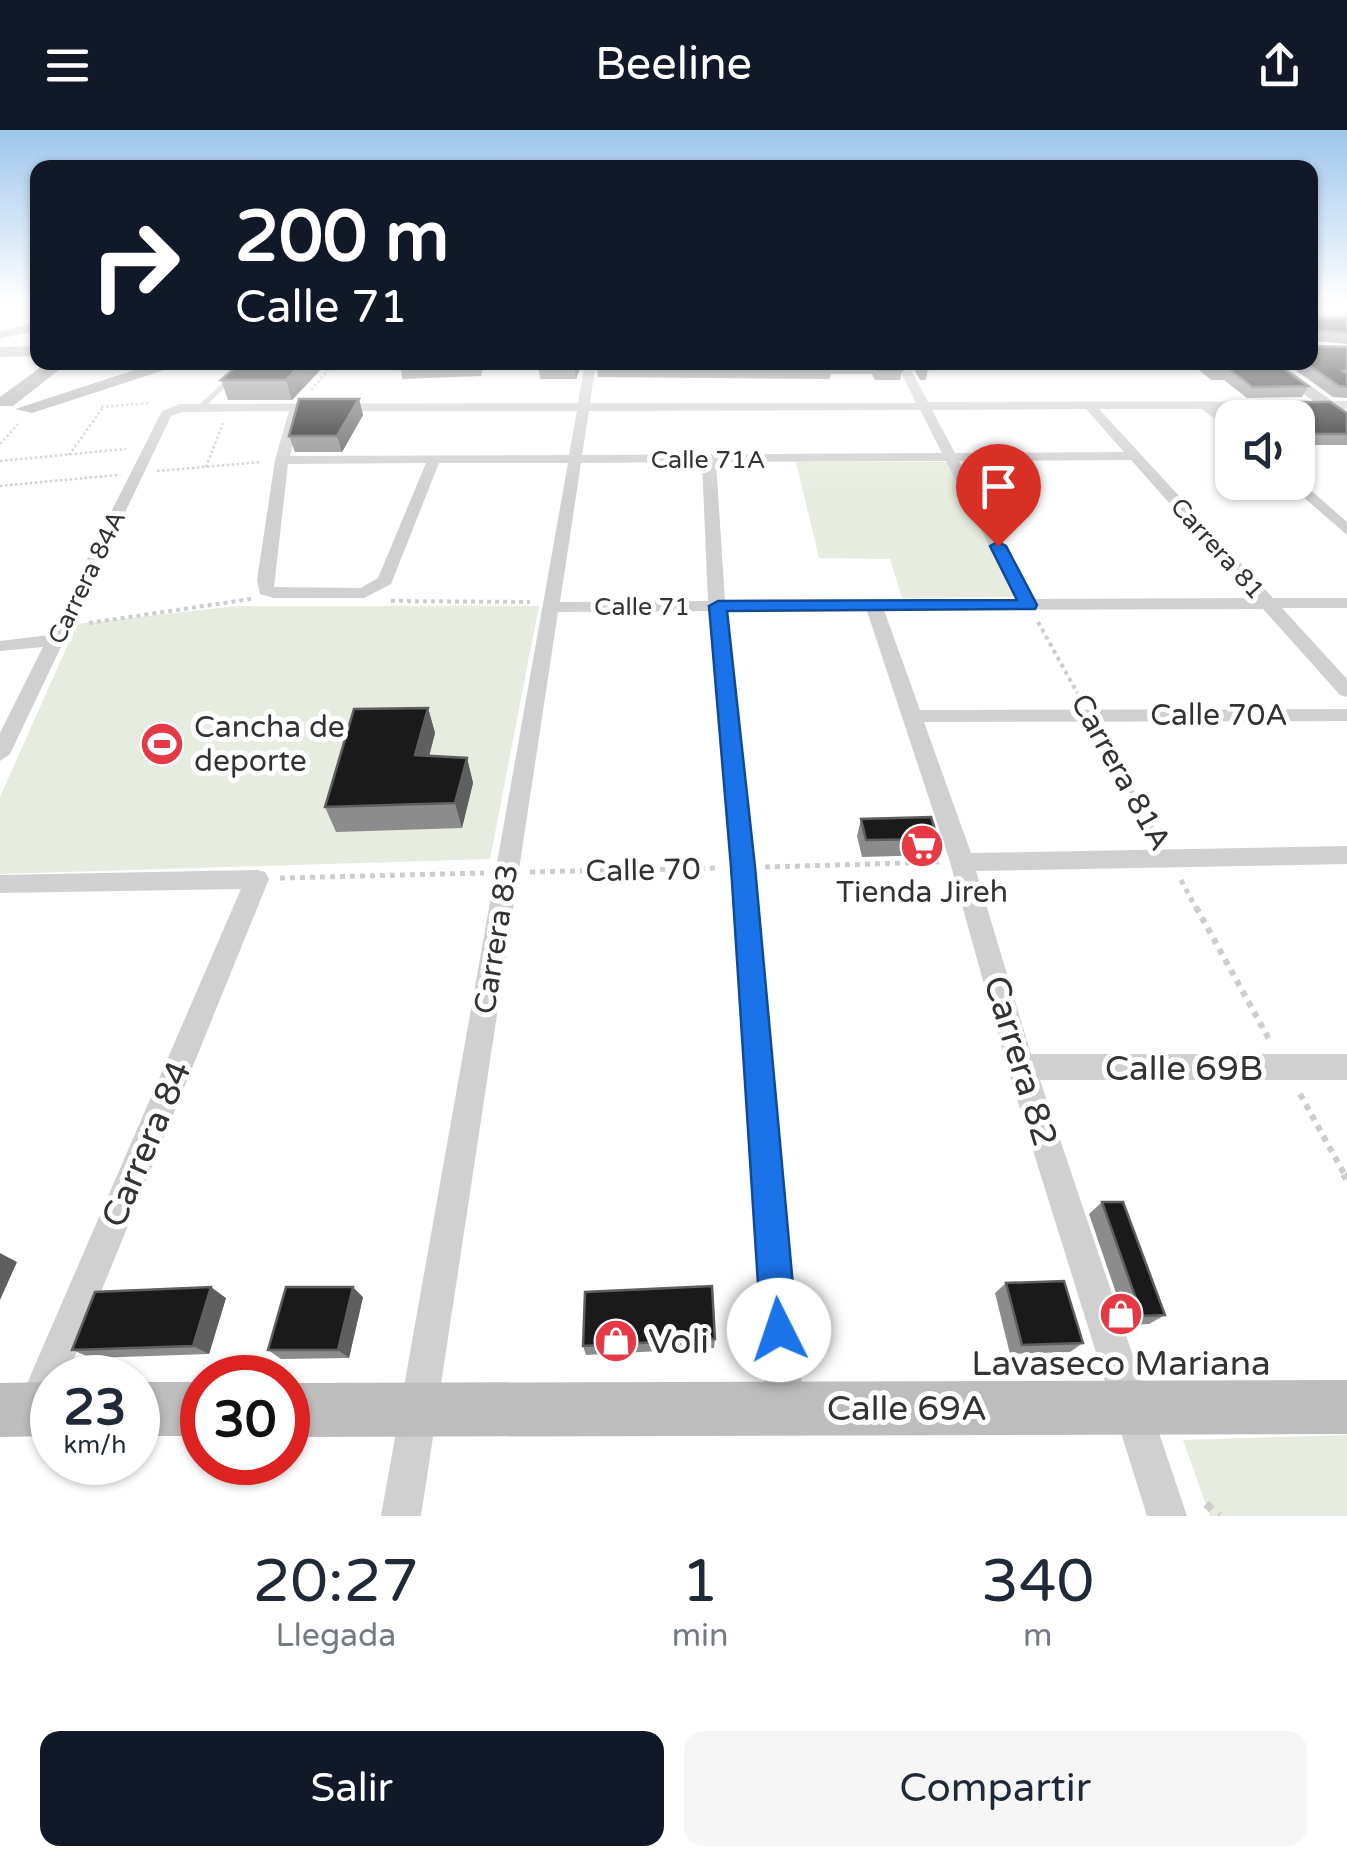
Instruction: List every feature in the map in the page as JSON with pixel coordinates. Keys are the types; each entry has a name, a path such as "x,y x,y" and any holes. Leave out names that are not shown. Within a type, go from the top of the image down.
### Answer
{"main road":[{"path":"0,406 49,370"},
{"path":"1,425 81,370"},
{"path":"25,409 154,370"}],"street":[{"name":"Carrera 83","path":"401,1516 590,370"},
{"path":"905,370 1028,605"},
{"path":"1278,370 1347,420"},
{"path":"180,408 1347,405"},
{"name":"Carrera 81","path":"1089,406 1347,691"},
{"path":"296,407 282,460 270,591 369,591 385,581 434,460"},
{"path":"1207,407 1215,414"},
{"name":"Carrera 84A","path":"1,751 166,414 180,408"},
{"name":"Calle 71A","path":"282,460 1135,456"},
{"path":"709,459 785,1408"},
{"path":"1313,500 1347,530"},
{"name":"Calle 71","path":"552,607 1347,603"},
{"name":"Carrera 82","path":"874,606 962,862 1021,1067 1167,1516"},
{"path":"0,646 56,640"},
{"name":"Calle 70A","path":"912,716 1347,715"},
{"path":"962,862 1347,856"},
{"path":"0,884 257,879"},
{"name":"Carrera 84","path":"29,1409 257,879"},
{"name":"Calle 69B","path":"1021,1067 1347,1067"},
{"name":"Calle 69A","path":"310,1410 1347,1408"}],"lane":[{"path":"201,407 240,370"}],"path":[{"path":"296,407 328,370"},
{"path":"87,408 161,402 180,408"},
{"path":"70,455 104,406"},
{"path":"206,467 229,407"},
{"path":"0,461 149,447"},
{"path":"56,640 92,621 270,591"},
{"name":"Calle 71","path":"369,591 366,601 532,602 552,607"},
{"name":"Carrera 81A","path":"1028,605 1347,1179"},
{"name":"Calle 70","path":"257,879 962,862"},
{"path":"1206,1504 1219,1516"}],"shaded area":[{"path":"796,462 948,462 1020,597 902,598 890,559 819,558"},
{"path":"237,606 539,606 490,859 0,874 0,797 77,624"},
{"path":"1347,1435 1347,1516 1210,1516 1183,1440"}],"building":[{"path":"1318,367 1347,367 1343,371 1347,373 1347,387 1316,370"},
{"path":"232,370 295,370 286,380 221,380"},
{"path":"1230,370 1285,370 1308,386 1252,387"},
{"path":"299,399 359,399 337,436 289,436"},
{"path":"1315,402 1330,402 1347,413 1347,434 1315,434"},
{"path":"428,708 415,755 467,758 455,803 325,807 354,709"},
{"path":"931,817 938,839 866,840 861,819"},
{"path":"1102,1202 1123,1202 1165,1315 1142,1316"},
{"path":"1064,1281 1083,1343 1022,1345 1006,1283"},
{"path":"712,1286 715,1339 583,1346 585,1292"},
{"path":"211,1287 193,1346 72,1350 95,1292"},
{"path":"286,1287 353,1287 338,1350 268,1350"}],"place":[{"name":"Cancha de deporte","path":"162,744"},
{"name":"Tienda Jireh","path":"922,846"},
{"name":"Lavaseco Mariana","path":"1121,1314"},
{"name":"Voli","path":"616,1341"}],"route":[{"path":"779,1330 718,606 1028,605 998,546"}]}
